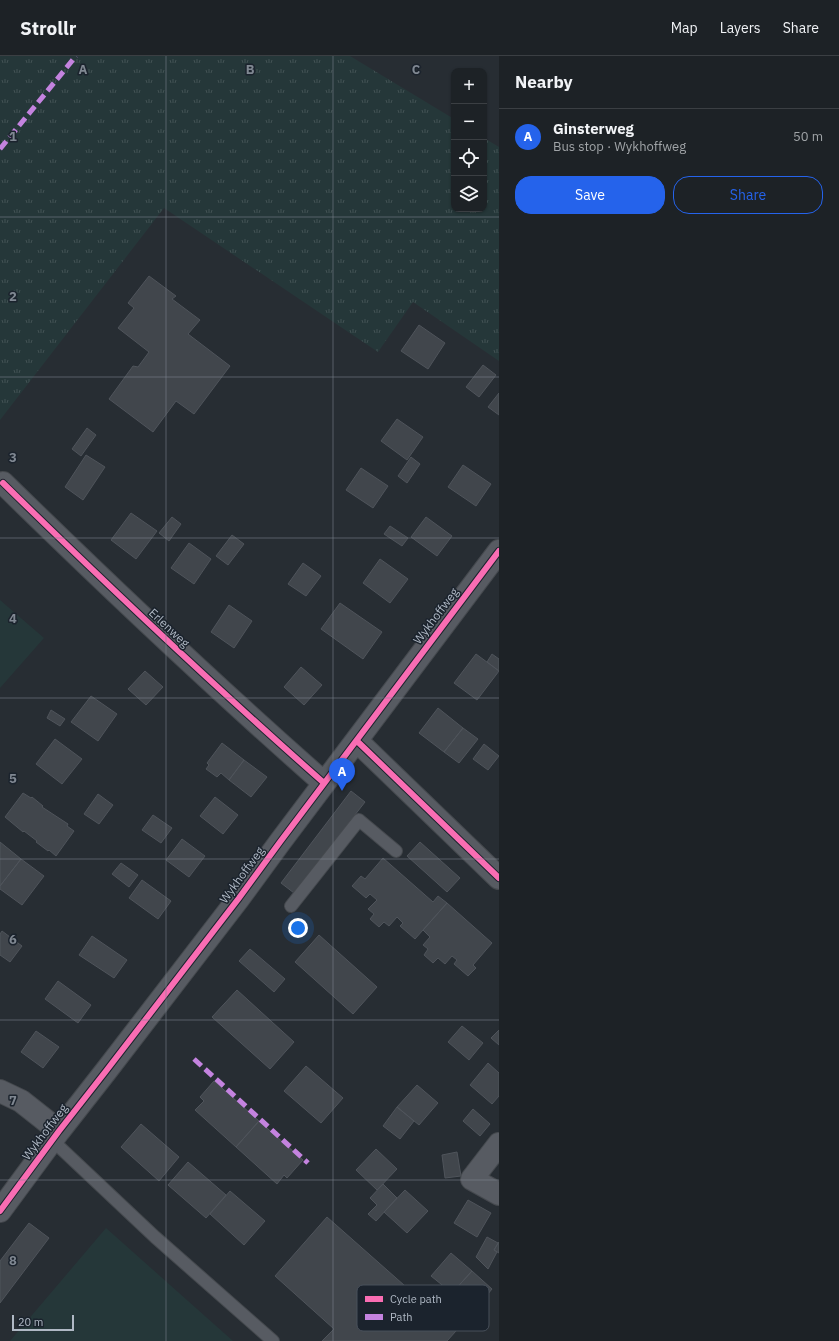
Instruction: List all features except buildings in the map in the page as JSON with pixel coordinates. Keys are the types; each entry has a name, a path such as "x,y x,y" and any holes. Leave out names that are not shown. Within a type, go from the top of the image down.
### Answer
{"street":[{"name":"Erlenweg","path":"3,483 160,634 249,717 324,783"},
{"name":"Wykhoffweg","path":"0,1211 55,1136 239,898 499,551"},
{"path":"356,741 499,878"},
{"path":"0,1091 21,1101 55,1136"},
{"path":"499,1144 472,1179 499,1194"}],"lane":[{"path":"291,906 359,820 396,850"},
{"path":"55,1136 161,1242 273,1341"}],"green space":[{"path":"0,56 350,56 451,117 451,212 487,212 487,140 499,147 499,361 413,302 378,352 164,208 0,420"},
{"path":"0,600 44,638 0,688"},
{"path":"106,1228 233,1341 10,1341"}],"marked path":[{"path":"0,149 76,56"},
{"path":"194,1059 308,1163"}],"cycle path":[{"path":"3,483 82,560 242,710 324,783"},
{"path":"0,1211 59,1131 239,898 499,551"},
{"path":"357,741 499,878"}],"place":[{"name":"Ginsterweg","path":"342,791"}]}
